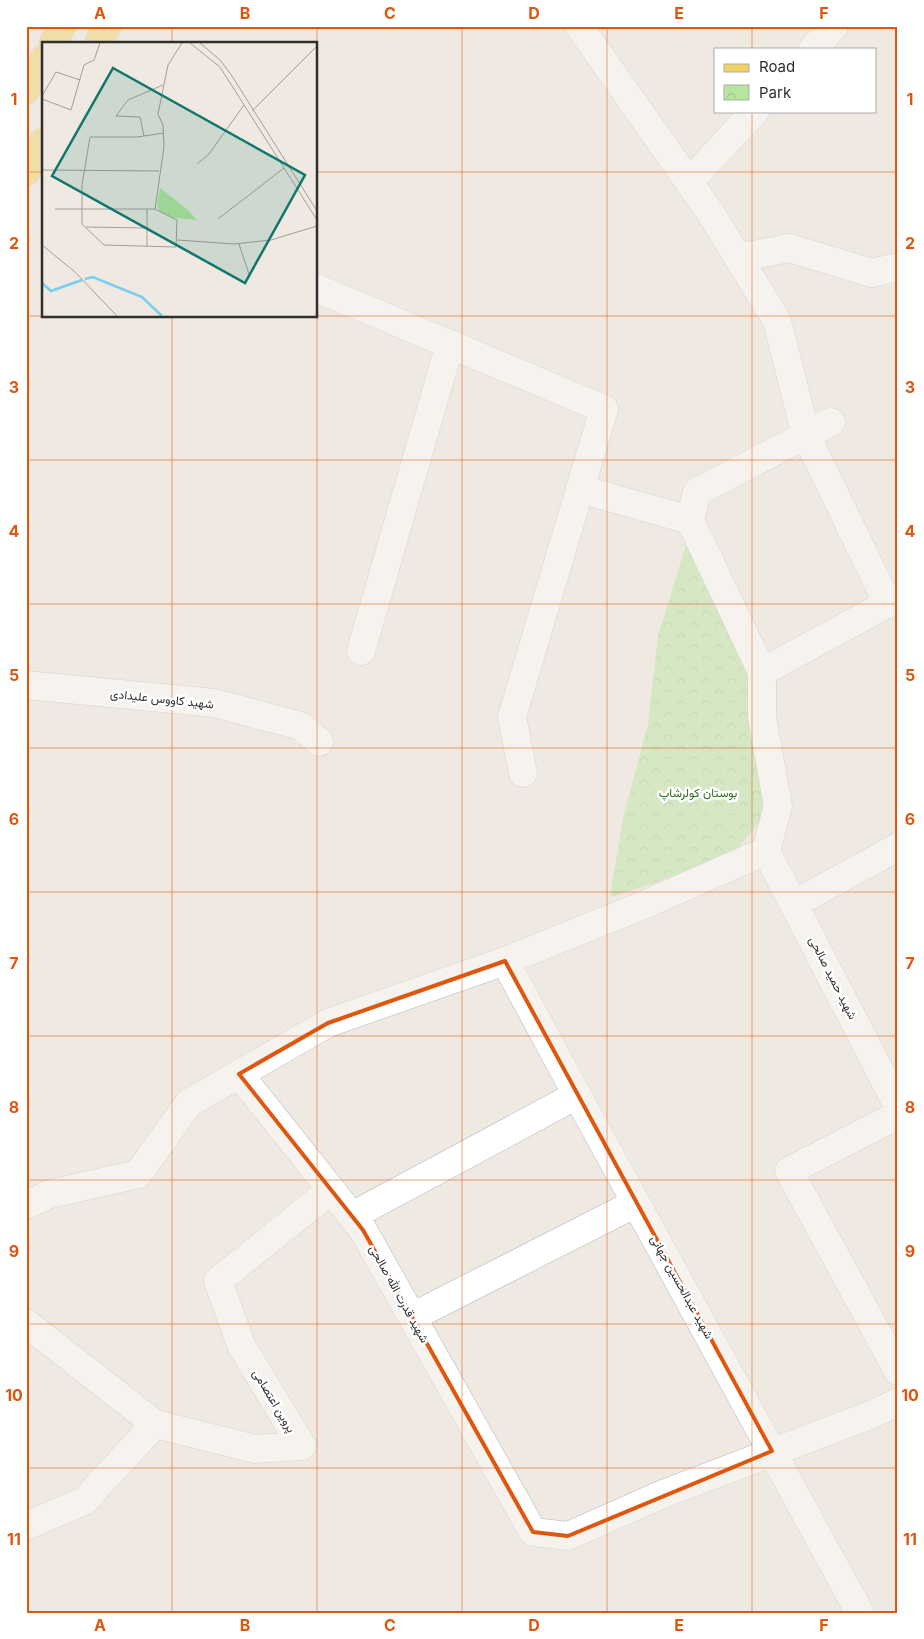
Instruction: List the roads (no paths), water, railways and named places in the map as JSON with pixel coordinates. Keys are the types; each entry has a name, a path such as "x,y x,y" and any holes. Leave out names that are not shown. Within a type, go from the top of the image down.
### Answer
{"main road":[{"path":"53,42 62,26"},
{"path":"99,42 107,26"},
{"path":"26,90 42,62"}],"street":[{"path":"579,26 710,212 777,321 806,435 893,601 762,672"},
{"path":"814,48 834,26"},
{"path":"689,182 754,112"},
{"path":"738,258 788,248 872,273 898,267"},
{"path":"318,289 604,409 512,717 523,773"},
{"path":"362,651 450,344"},
{"path":"26,1205 50,1194 138,1174 189,1103 328,1023 505,961 639,907 766,851 778,806 762,717 762,672 690,520 697,492 832,422"},
{"path":"580,489 690,520"},
{"name":"شهید کاووس علیدادی","path":"26,685 214,703 300,726 319,742"},
{"path":"794,904 898,847"},
{"name":"شهید حمید صالحی","path":"766,851 898,1106"},
{"name":"شهید عبدالحسین جهانی","path":"505,961 860,1613"},
{"name":"شهید قدرت الله صالحی","path":"239,1074 363,1230 534,1532 568,1536 663,1494 772,1452"},
{"path":"352,1216 577,1095"},
{"path":"898,1116 789,1171 898,1372"},
{"name":"پروین اعتصامی","path":"26,1323 155,1424 255,1449 302,1446 242,1347 218,1281 331,1190"},
{"path":"412,1317 636,1203"},
{"path":"772,1452 873,1414 898,1402"},
{"path":"26,1526 84,1501 155,1424"}],"park label":[{"name":"بوستان کولرشاپ","path":"698,793"}]}
